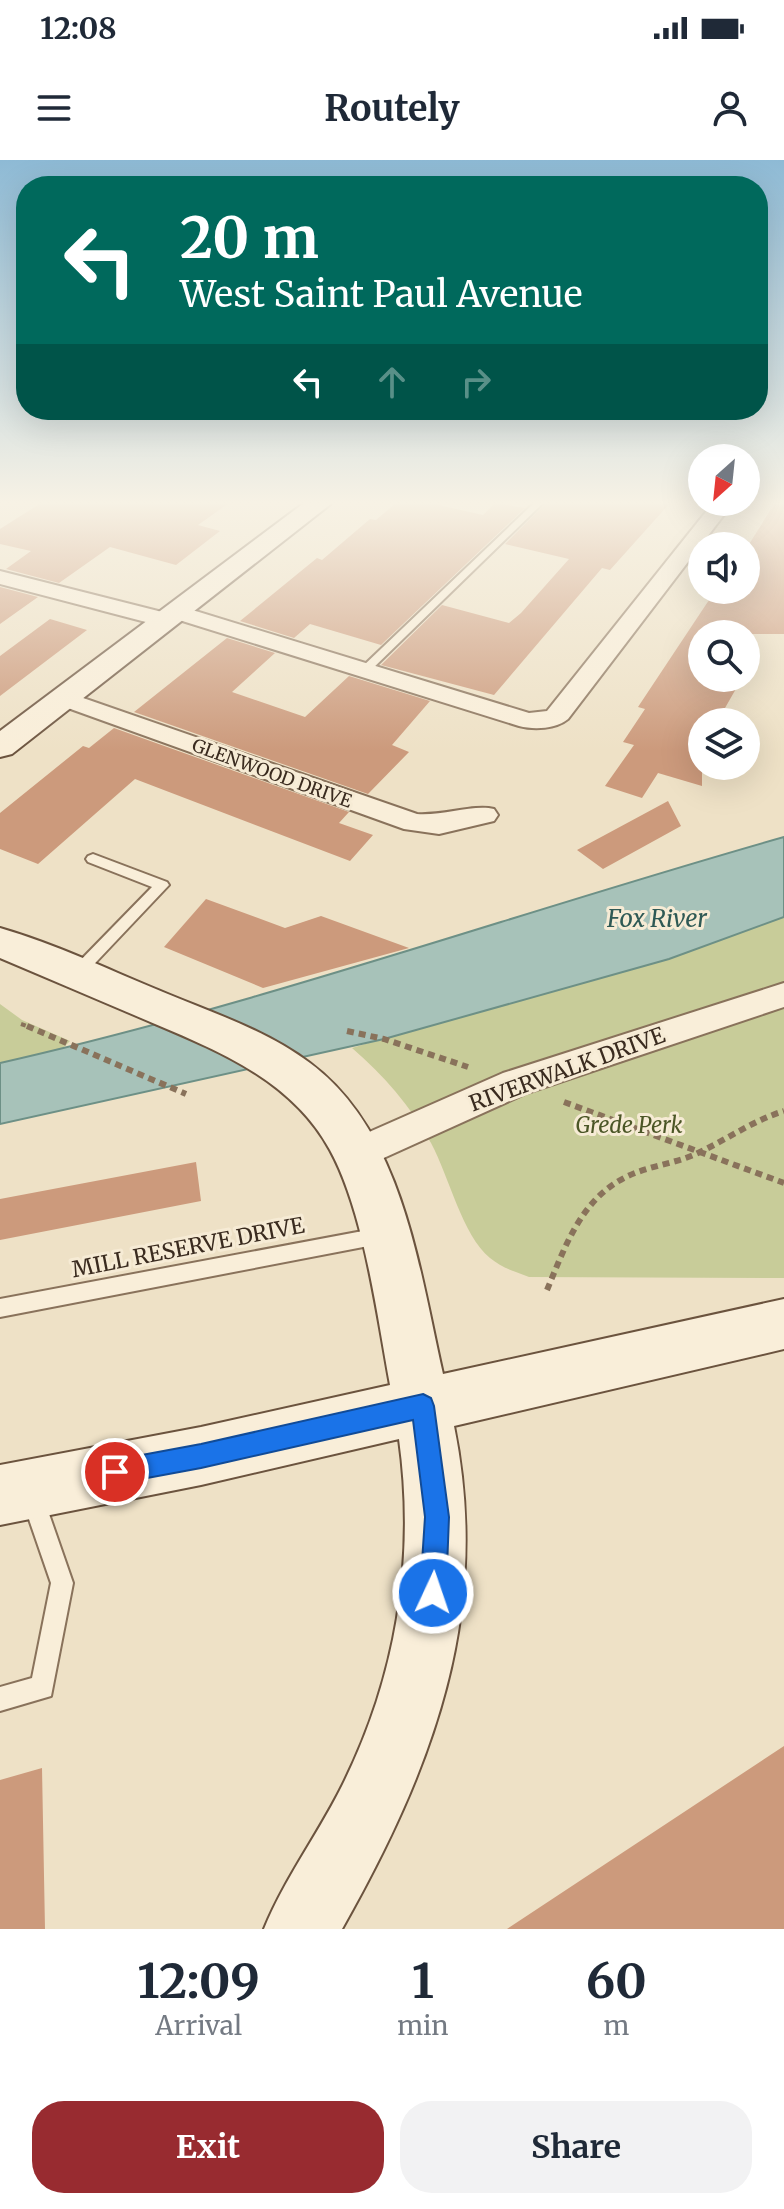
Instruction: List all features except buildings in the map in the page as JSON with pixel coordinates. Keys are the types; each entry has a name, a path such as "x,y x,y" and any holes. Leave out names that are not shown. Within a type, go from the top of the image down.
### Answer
{"main road":[{"path":"0,747 210,586"},
{"path":"0,915 76,974"},
{"path":"0,942 214,1031 283,1067 325,1104 366,1177 385,1235 423,1406 437,1517 433,1593 415,1687 372,1799 301,1929"},
{"path":"14,1491 201,1456 784,1324"}],"street":[{"path":"37,586 170,616 365,670 528,721 555,718 658,586"},
{"name":"GLENWOOD DRIVE","path":"63,698 414,823 439,825 484,815"},
{"name":"RIVERWALK DRIVE","path":"355,1155 515,1083 784,995"}],"lane":[{"path":"365,670 453,586"},
{"path":"76,974 162,885 93,859"},
{"name":"MILL RESERVE DRIVE","path":"0,1308 385,1235"},
{"path":"0,1699 42,1687 62,1583 14,1491"}],"path":[{"path":"21,1024 186,1094"},
{"path":"347,1031 384,1039 515,1083 784,1183"},
{"path":"547,1290 571,1232 583,1212 602,1192 624,1178 700,1152 733,1132 784,1111"}],"green space":[{"name":"Grede Perk","path":"784,916 784,1278 529,1277 504,1267 480,1248 472,1235 438,1156 414,1116 386,1080 352,1048"},
{"path":"0,1004 22,1020 70,1041 62,1049 0,1063"}],"water":[{"name":"Fox River","path":"784,837 784,917 669,959 384,1039 0,1124 0,1063 295,985"}],"route":[{"path":"115,1472 423,1406 437,1517 433,1593"}]}
